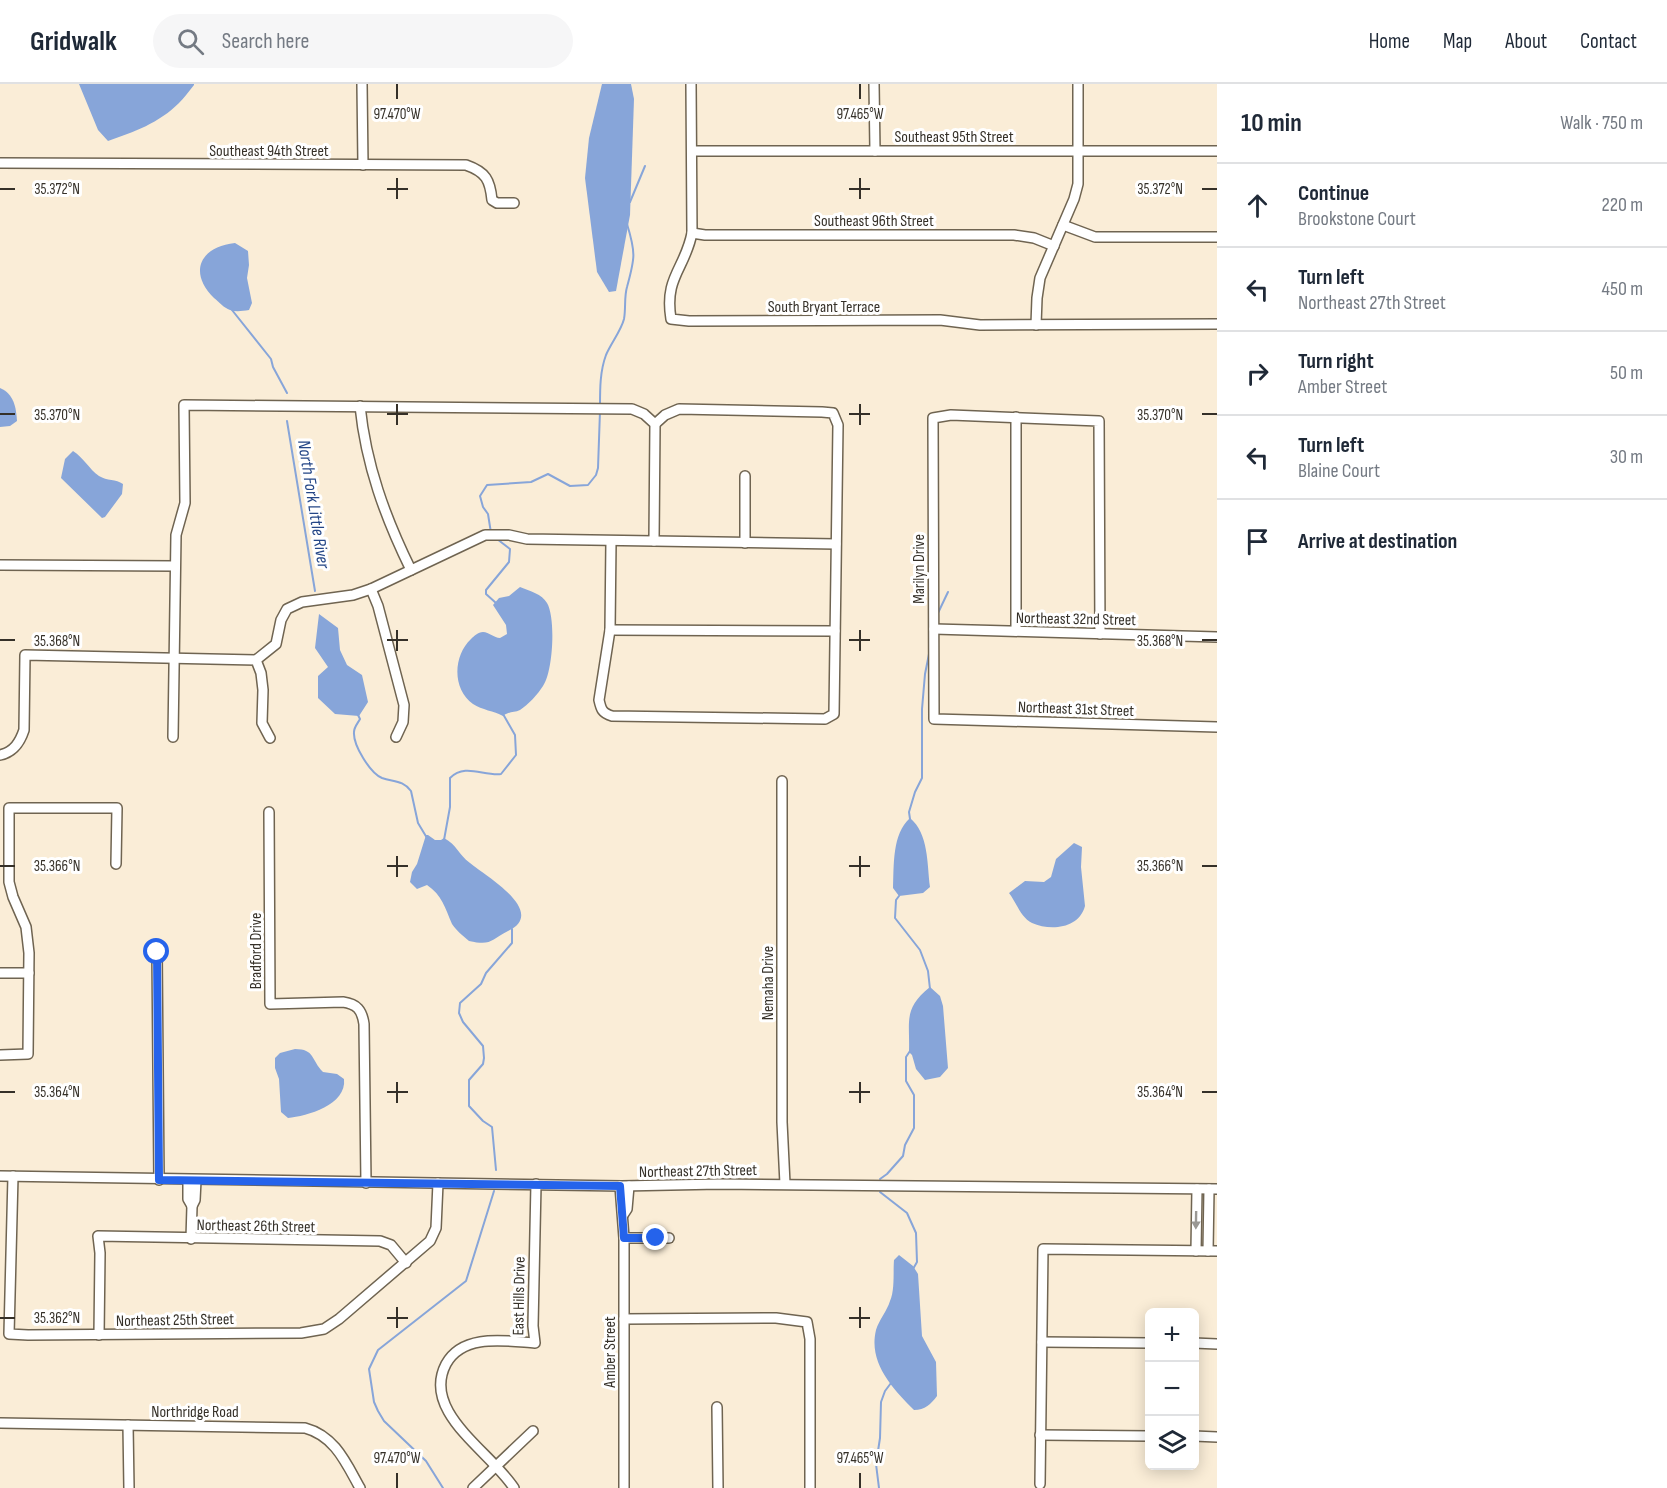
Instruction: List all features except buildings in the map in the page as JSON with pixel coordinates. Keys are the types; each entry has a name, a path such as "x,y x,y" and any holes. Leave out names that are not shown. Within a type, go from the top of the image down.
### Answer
{"street":[{"path":"362,84 363,165"},
{"name":"South Bryant Terrace","path":"691,84 692,233 671,286 669,305 671,319 689,321 940,320 980,325 1217,324"},
{"path":"874,84 874,151"},
{"path":"1036,325 1039,284 1074,200 1078,184 1078,84"},
{"name":"Southeast 95th Street","path":"692,152 1217,151"},
{"name":"Southeast 94th Street","path":"0,163 466,165 485,174 489,180 492,200 497,203 514,203"},
{"path":"1063,225 1095,237 1217,237"},
{"name":"Southeast 96th Street","path":"692,233 740,236 1014,235 1034,238 1054,246"},
{"path":"173,737 176,535 184,503 184,405 632,408 644,414 655,424"},
{"path":"360,406 362,429 374,478 389,526 411,570"},
{"path":"611,541 610,630 599,700 606,714 612,716 825,719 834,714 836,709 838,425 834,413 679,408 665,415 655,424 654,541"},
{"name":"Marilyn Drive","path":"934,719 933,418 951,415 1016,417"},
{"path":"1016,632 1016,417 1099,421 1100,634"},
{"path":"745,476 745,543"},
{"path":"0,755 15,747 21,740 24,730 25,655 256,660 276,644 281,620 287,609 303,602 371,590 485,535 611,541 836,544"},
{"path":"0,565 175,566"},
{"path":"371,590 378,606 404,705 403,722 396,737"},
{"name":"Northeast 32nd Street","path":"934,629 1217,637"},
{"path":"610,630 835,631"},
{"path":"256,660 261,673 263,690 262,723 270,738"},
{"name":"Northeast 31st Street","path":"934,719 1217,727"},
{"name":"Nemaha Drive","path":"782,781 782,1122 785,1184"},
{"path":"0,1055 28,1054 29,953 26,927 9,882 9,808 117,808 116,864"},
{"name":"Bradford Drive","path":"269,812 270,1004 343,1002 360,1009 364,1024 366,1183"},
{"path":"157,952 159,1180"},
{"path":"0,973 29,973"},
{"name":"Northeast 27th Street","path":"0,1176 625,1186 785,1184 1213,1189"},
{"name":"Northeast 25th Street","path":"13,1176 9,1334 307,1333 324,1329 339,1319 430,1241 435,1234 438,1183"},
{"path":"191,1239 192,1206 188,1199 192,1180"},
{"name":"East Hills Drive","path":"514,1488 448,1414 441,1397 440,1382 450,1357 464,1346 488,1341 535,1343 533,1326 536,1184"},
{"name":"Amber Street","path":"624,1488 624,1238 623,1215 620,1209 625,1186"},
{"path":"1196,1251 1197,1189"},
{"path":"1040,1484 1043,1249 1212,1251 1213,1189"},
{"name":"Northeast 26th Street","path":"99,1335 100,1253 98,1236 380,1241 391,1245 406,1263"},
{"path":"624,1238 669,1238"},
{"path":"624,1319 776,1318 807,1322 810,1339 810,1488"},
{"path":"1042,1342 1145,1343"},
{"path":"1199,1343 1217,1344"},
{"path":"717,1407 718,1488"},
{"name":"Northridge Road","path":"0,1423 294,1427 312,1430 324,1435 337,1448 360,1488"},
{"path":"128,1425 129,1488"},
{"path":"473,1488 533,1431"},
{"path":"1040,1435 1145,1436"},
{"path":"1199,1436 1217,1437"}],"water":[{"path":"79,84 194,85 179,103 163,116 137,130 108,141 98,130"},
{"path":"602,84 631,84 634,99 630,215 616,291 609,292 597,272 585,178 589,138"},
{"path":"235,243 248,251 247,278 252,303 249,310 235,311 226,308 214,298 201,279 200,270 206,255 223,245"},
{"path":"0,388 11,397 15,406 17,421 10,426 0,427"},
{"path":"73,451 99,476 123,484 122,494 105,517 102,518 61,478 65,459"},
{"path":"520,587 539,595 547,603 552,620 551,658 543,686 520,710 503,716 477,706 466,698 458,681 458,663 465,646 478,633 485,632 500,638 507,634 506,625 493,605 499,598 509,596"},
{"path":"319,614 338,628 340,650 347,665 362,675 368,702 359,716 335,714 318,698 318,676 328,667 315,648"},
{"path":"910,818 921,832 924,841 930,887 923,893 899,896 893,888 895,850 900,832"},
{"path":"426,835 435,840 444,838 466,860 500,885 518,905 521,914 519,923 487,942 469,941 460,933 452,924 436,893 427,885 417,889 410,882"},
{"path":"1074,843 1082,847 1081,867 1085,906 1082,914 1070,924 1063,926 1039,926 1028,921 1009,893 1025,881 1044,882 1051,877 1056,859"},
{"path":"930,987 940,996 943,1006 948,1068 940,1077 925,1080 916,1069 909,1052 909,1023 915,1002"},
{"path":"295,1049 309,1053 323,1072 337,1074 344,1079 343,1088 333,1102 315,1112 288,1118 281,1112 275,1058 280,1053"},
{"path":"899,1255 913,1266 918,1274 922,1336 936,1362 937,1396 927,1406 918,1410 914,1410 884,1374 874,1342 876,1330 892,1297 894,1260"}],"waterway":[{"path":"630,202 645,166"},
{"path":"600,405 603,367 606,355 624,319 626,291 633,262 632,242 627,224"},
{"name":"North Fork Little River","path":"232,310 271,359 287,393"},
{"path":"491,533 488,514 480,496 487,485 531,482 548,474 570,486 588,485 596,475 598,468 600,411"},
{"name":"North Fork Little River","path":"287,421 315,591"},
{"path":"496,603 486,594 486,590 509,562 510,549 497,539"},
{"path":"938,613 948,592"},
{"path":"910,819 909,812 922,778 922,709 929,654"},
{"path":"444,840 450,807 450,778 462,771 501,774 516,755 515,735 503,714"},
{"name":"North Fork Little River","path":"358,715 360,719 355,728 354,738 363,758 377,775 408,787 411,791 418,823 427,838"},
{"path":"899,896 896,900 895,918 920,950 928,971 930,989"},
{"name":"North Fork Little River","path":"496,1170 492,1127 469,1106 469,1080 483,1064 483,1046 463,1022 459,1013 460,1003 481,984 486,973 512,943 512,929"},
{"path":"880,1179 903,1156 905,1145 914,1128 914,1095 906,1081 906,1057 910,1051"},
{"name":"North Fork Little River","path":"443,1488 426,1461 384,1421 374,1402 369,1369 378,1350 466,1281 494,1191"},
{"path":"880,1192 907,1213 916,1233 917,1262 913,1269"},
{"path":"879,1488 876,1464 880,1438 881,1402 891,1383"}],"route":[{"path":"157,952 159,1180 620,1186 624,1238 656,1238"}]}
